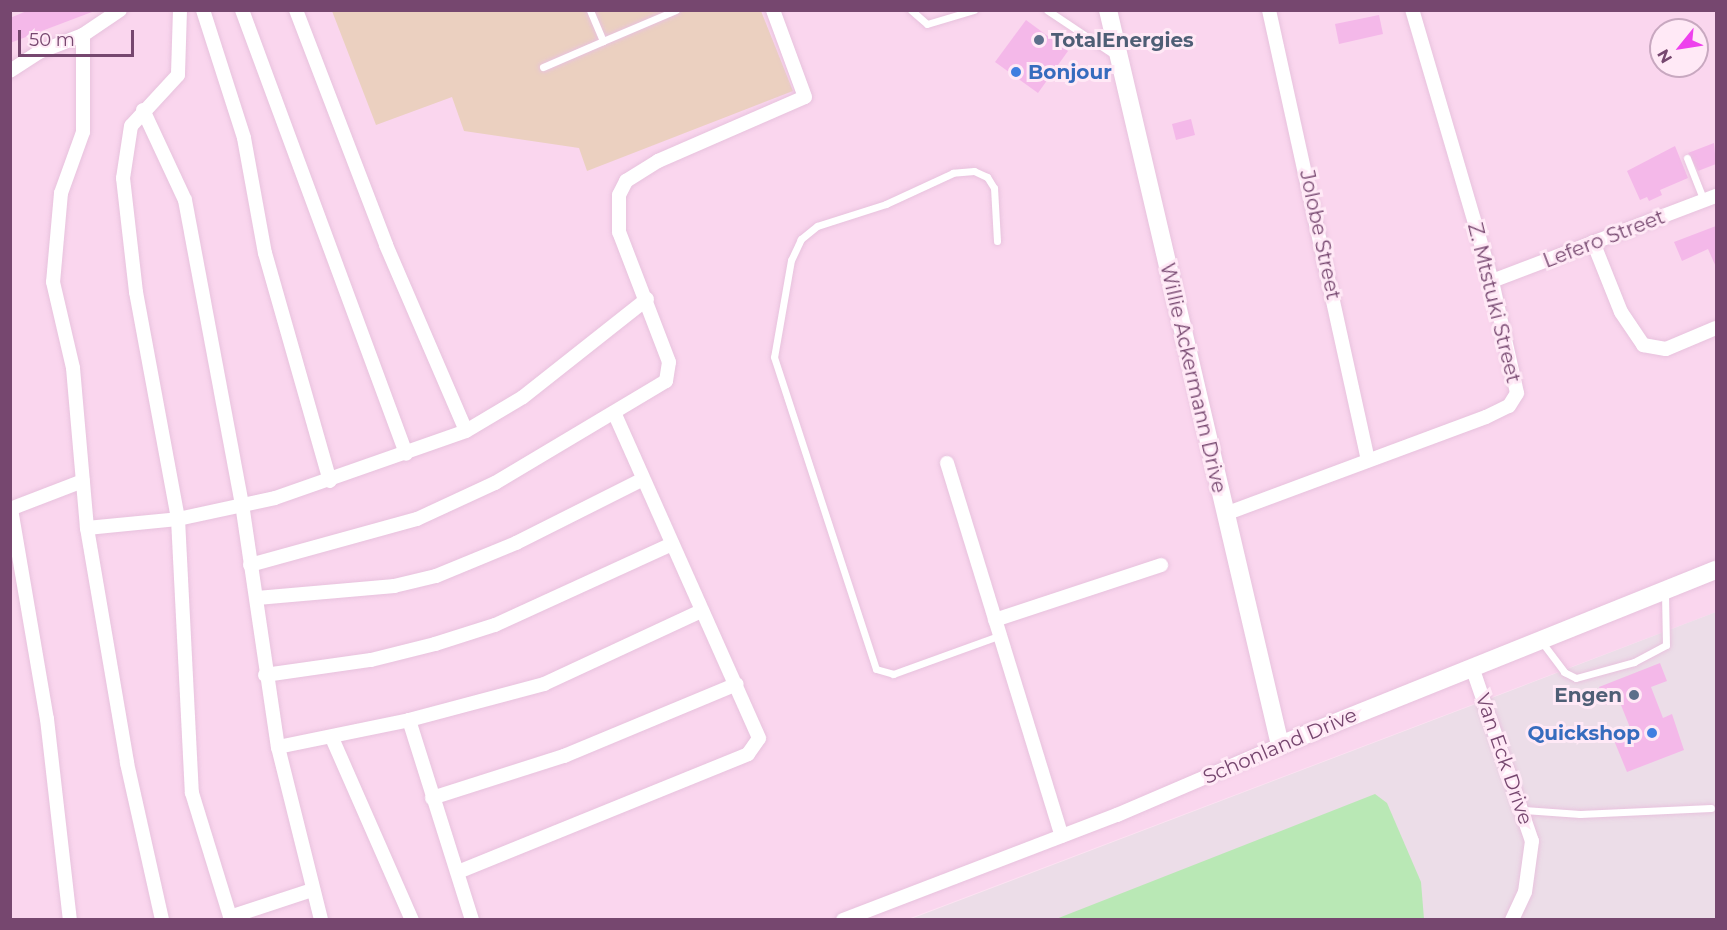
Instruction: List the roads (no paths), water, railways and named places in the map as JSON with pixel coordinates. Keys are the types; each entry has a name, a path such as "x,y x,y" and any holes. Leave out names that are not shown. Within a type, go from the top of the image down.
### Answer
{"street":[{"path":"10,71 39,52 82,35 120,10"},
{"path":"180,10 178,75 171,87 143,110 124,146 123,178 136,292 178,519 192,793 230,918 312,890"},
{"path":"203,10 244,138 265,253 330,481"},
{"path":"242,10 406,454"},
{"path":"296,10 386,245 466,431"},
{"path":"250,564 417,519 495,483 660,385 669,374 669,362 619,232 619,195 626,181 658,161 805,97 773,10"},
{"name":"Willie Ackermann Drive","path":"1108,10 1280,745"},
{"name":"Jolobe Street","path":"1269,10 1368,460"},
{"name":"Z. Mtstuki Street","path":"1225,514 1509,406 1517,393 1515,375 1492,281 1412,10"},
{"path":"82,35 83,132 60,193 54,282 77,392 87,528 139,828 162,920"},
{"path":"143,110 185,200 242,504 257,598 265,675 278,747 321,920"},
{"name":"Lefero Street","path":"1492,281 1710,199"},
{"path":"1593,242 1621,312 1643,345 1666,349 1716,328"},
{"path":"87,528 178,519 242,504 330,481 466,431 523,397 646,299"},
{"path":"458,872 748,754 759,738 614,413"},
{"path":"947,464 998,636 1062,836"},
{"path":"257,598 394,586 436,576 516,543 643,479"},
{"path":"70,920 49,730 11,509 83,481"},
{"path":"265,675 371,660 435,644 495,625 672,544"},
{"path":"995,620 1161,565"},
{"name":"Schonland Drive","path":"843,920 1062,836 1280,745 1716,570"},
{"path":"278,747 332,738 409,720 544,684 701,611"},
{"name":"Van Eck Drive","path":"1472,667 1524,810 1532,863 1525,892 1512,920"},
{"path":"432,798 564,756 736,684"},
{"path":"409,720 472,920"},
{"path":"332,738 412,920"}],"lane":[{"path":"590,10 603,41"},
{"path":"543,67 676,10"},
{"path":"910,10 927,24 974,10"},
{"path":"1047,10 1118,58"},
{"path":"1687,158 1710,199"},
{"path":"997,241 994,188 987,177 974,171 953,173 886,204 817,226 801,238 791,260 774,357 876,669 893,674 998,636"},
{"path":"1540,640 1564,672 1576,678 1634,662 1666,645 1665,591"},
{"path":"1524,810 1580,814 1711,808"}],"place":[{"name":"TotalEnergies","path":"1039,40"},
{"name":"Bonjour","path":"1016,72"},
{"name":"Engen","path":"1634,695"},
{"name":"Quickshop","path":"1652,733"}]}
